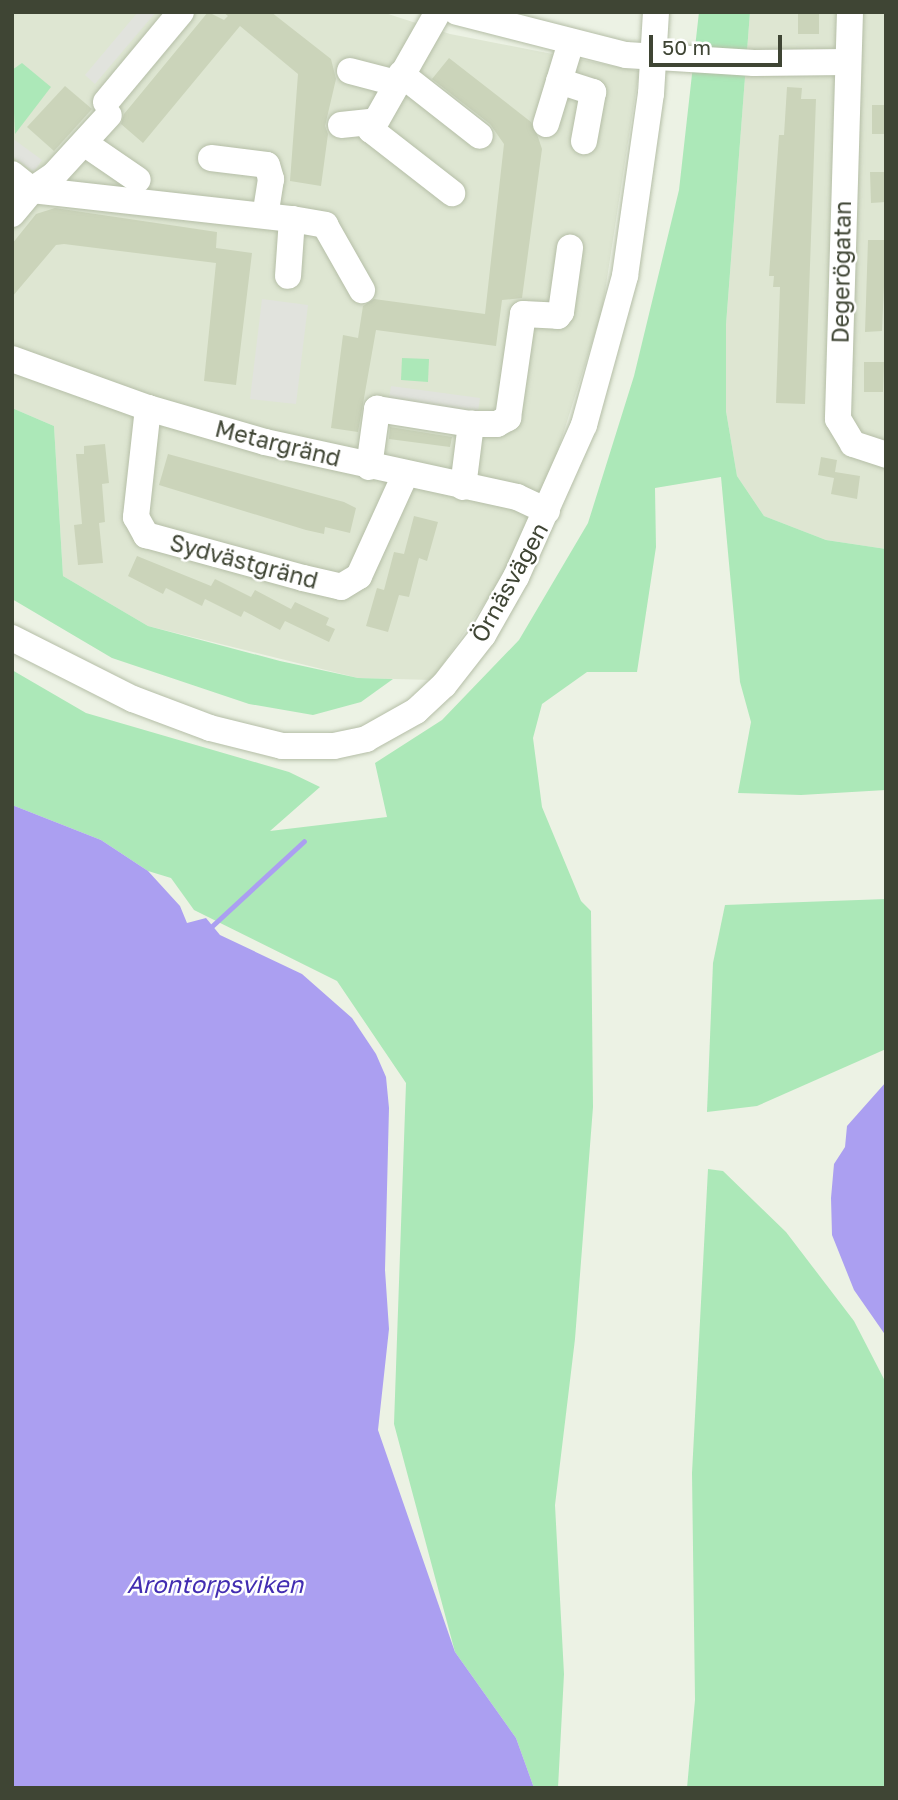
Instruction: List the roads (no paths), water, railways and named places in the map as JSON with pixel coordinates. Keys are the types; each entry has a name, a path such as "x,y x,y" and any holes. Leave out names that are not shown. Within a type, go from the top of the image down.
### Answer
{"street":[{"path":"22,182 54,174 84,143 181,12"},
{"path":"438,12 372,122 374,135 452,192"},
{"path":"457,12 571,43 654,57 847,62"},
{"name":"Örnäsvägen","path":"12,638 133,699 209,728 282,746 342,745 385,730 444,685 504,600 547,511 584,425 617,312 642,170 656,12"},
{"name":"Degerögatan","path":"849,12 838,419 853,444 886,455"},
{"path":"546,124 571,43"},
{"path":"350,71 398,78 480,136"},
{"path":"559,82 593,92 584,141"},
{"path":"341,125 372,122"},
{"path":"84,143 138,180"},
{"path":"211,158 268,165 271,179 265,215"},
{"path":"12,214 22,182"},
{"path":"22,182 325,225 362,290"},
{"path":"288,276 292,219"},
{"path":"369,467 377,409 430,411 471,424 497,424 511,414 523,314 558,316 561,312 570,248"},
{"name":"Metargränd","path":"12,359 148,408 369,467 517,497 547,511"},
{"name":"Sydvästgränd","path":"148,408 136,517 146,535 303,578 341,587 359,576 405,475"},
{"path":"463,487 471,424"}],"water":[{"name":"Arontorpsviken","path":"12,805 101,840 148,871 180,906 187,923 206,918 220,935 302,974 352,1018 376,1054 386,1077 389,1108 385,1270 389,1329 378,1430 455,1652 516,1738 534,1788 12,1788"},
{"path":"886,1082 886,1336 854,1290 832,1235 831,1198 834,1164 845,1147 847,1126"}],"waterway":[{"path":"212,926 304,841"}]}
